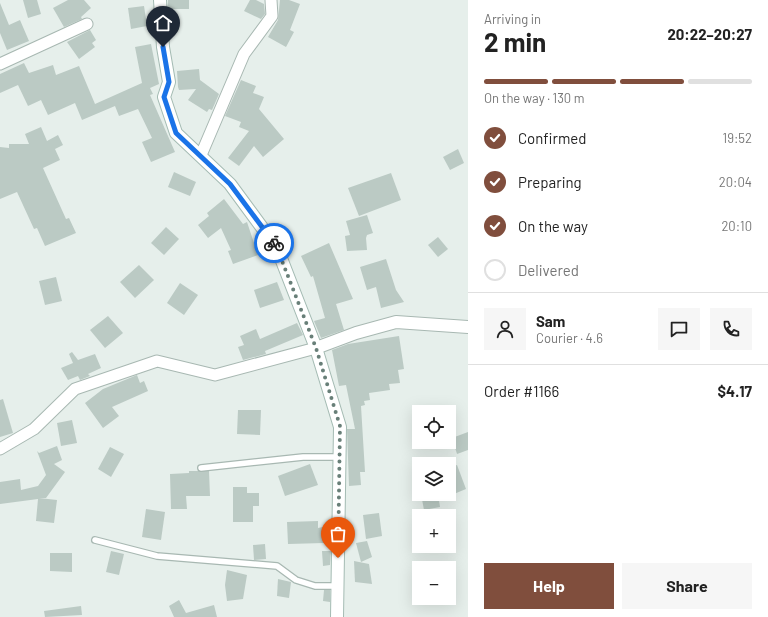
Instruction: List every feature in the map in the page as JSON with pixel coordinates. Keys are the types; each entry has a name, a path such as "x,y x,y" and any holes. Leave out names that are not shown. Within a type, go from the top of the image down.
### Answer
{"main road":[{"path":"160,0 163,47 169,82 164,97 176,133 230,184 277,248 316,348 340,426 338,617"},
{"path":"316,348 356,333 396,322 468,327"}],"street":[{"path":"201,155 244,54 272,16 271,0"},
{"path":"0,64 87,24"},
{"path":"0,449 34,429 75,389 157,361 215,375 316,348"}],"lane":[{"path":"201,468 303,457 340,457"},
{"path":"95,540 157,556 276,566 296,580 315,586 338,586"}],"building":[{"path":"23,0 37,0 41,14 28,18"},
{"path":"68,0 84,0 91,8 81,17 82,19 64,27 53,8"},
{"path":"168,0 189,0 189,9 168,9"},
{"path":"250,0 256,0 264,4 265,14 261,19 244,11"},
{"path":"280,0 289,0 300,4 290,30 294,32 286,47 268,37 278,20"},
{"path":"0,3 9,25 20,20 29,41 7,50 0,33"},
{"path":"144,6 147,26 131,29 128,8"},
{"path":"90,30 96,40 92,43 95,47 79,59 67,42"},
{"path":"151,44 159,84 150,88 153,94 150,95 175,152 151,162 142,142 152,138 138,109 119,116 115,106 82,120 75,103 48,115 41,100 28,106 18,85 0,93 0,74 24,63 29,73 53,65 56,75 79,66 95,104 142,83 135,47"},
{"path":"199,69 200,80 219,94 212,110 209,109 207,112 188,100 196,89 179,90 178,87 177,71"},
{"path":"241,80 256,86 253,93 264,97 259,109 284,139 263,157 254,146 239,166 228,158 249,131 239,127 241,122 225,116"},
{"path":"41,127 47,141 58,135 63,145 55,149 60,160 43,168 66,219 69,218 76,233 45,246 37,228 34,229 17,192 0,199 0,147 9,148 9,144 29,144 25,134"},
{"path":"458,149 464,163 450,170 443,157"},
{"path":"174,172 196,182 190,196 168,187"},
{"path":"391,173 401,200 359,216 348,188"},
{"path":"224,199 243,224 247,222 258,255 233,264 228,251 231,250 221,228 208,238 198,225 209,216 207,213"},
{"path":"367,215 373,233 367,235 367,250 347,251 345,236 350,235 346,221"},
{"path":"166,227 179,239 164,255 151,243"},
{"path":"438,237 448,249 438,257 428,245"},
{"path":"329,243 353,299 336,304 344,330 321,338 314,321 325,318 313,276 311,277 301,256"},
{"path":"386,259 396,290 404,302 381,308 376,287 367,290 360,267"},
{"path":"139,265 154,280 135,298 120,282"},
{"path":"56,277 62,301 45,305 39,281"},
{"path":"277,282 284,300 260,308 254,290"},
{"path":"180,283 198,295 184,315 167,303"},
{"path":"108,316 123,333 105,348 90,330"},
{"path":"297,323 303,335 265,351 266,354 243,360 238,347 244,345 240,336 256,329 260,339"},
{"path":"399,336 404,369 398,370 400,383 389,384 390,390 369,393 370,400 364,401 365,405 361,406 365,472 360,472 361,485 349,486 347,429 355,429 346,385 339,386 332,350 348,344"},
{"path":"72,352 78,360 95,354 101,368 88,374 90,376 80,380 78,376 68,380 61,368 73,363 69,354"},
{"path":"137,375 140,383 144,381 148,391 112,407 119,416 103,428 85,403 103,389"},
{"path":"3,399 13,433 0,437 0,400"},
{"path":"238,410 261,410 260,435 237,434"},
{"path":"72,420 77,443 61,446 57,423"},
{"path":"468,432 468,450 457,454 455,449 456,436"},
{"path":"57,446 62,460 54,464 65,472 46,498 39,498 57,500 54,523 36,521 38,499 0,504 0,482 20,479 21,490 38,486 46,475 37,451 39,453"},
{"path":"110,447 124,454 111,477 98,469"},
{"path":"310,464 318,485 285,496 278,476"},
{"path":"456,465 466,489 456,493"},
{"path":"189,471 209,471 210,496 186,496 187,509 171,509 170,474 189,473"},
{"path":"233,487 247,487 247,493 259,493 259,506 253,506 253,522 233,522"},
{"path":"422,501 439,501 440,507 424,509"},
{"path":"146,509 165,512 161,540 142,537"},
{"path":"379,513 382,536 366,539 363,515"},
{"path":"318,521 318,528 323,527 324,543 288,544 287,522"},
{"path":"367,541 372,557 361,562 356,543"},
{"path":"265,544 266,559 254,560 253,545"},
{"path":"111,551 124,554 119,575 106,572"},
{"path":"322,551 331,551 330,565 323,566"},
{"path":"50,553 72,553 72,572 50,571"},
{"path":"354,561 369,564 372,584 355,582"},
{"path":"227,570 247,575 243,599 227,601 225,585"},
{"path":"278,579 291,582 289,598 277,596"},
{"path":"324,590 330,590 330,602 323,601"},
{"path":"179,600 186,613 214,605 217,617 174,617 169,606"},
{"path":"81,606 82,615 45,617 44,611"}],"way so far":[{"path":"274,243 316,348 340,426 338,558"}],"route":[{"path":"163,47 169,82 164,97 176,133 230,184 274,243"}]}
